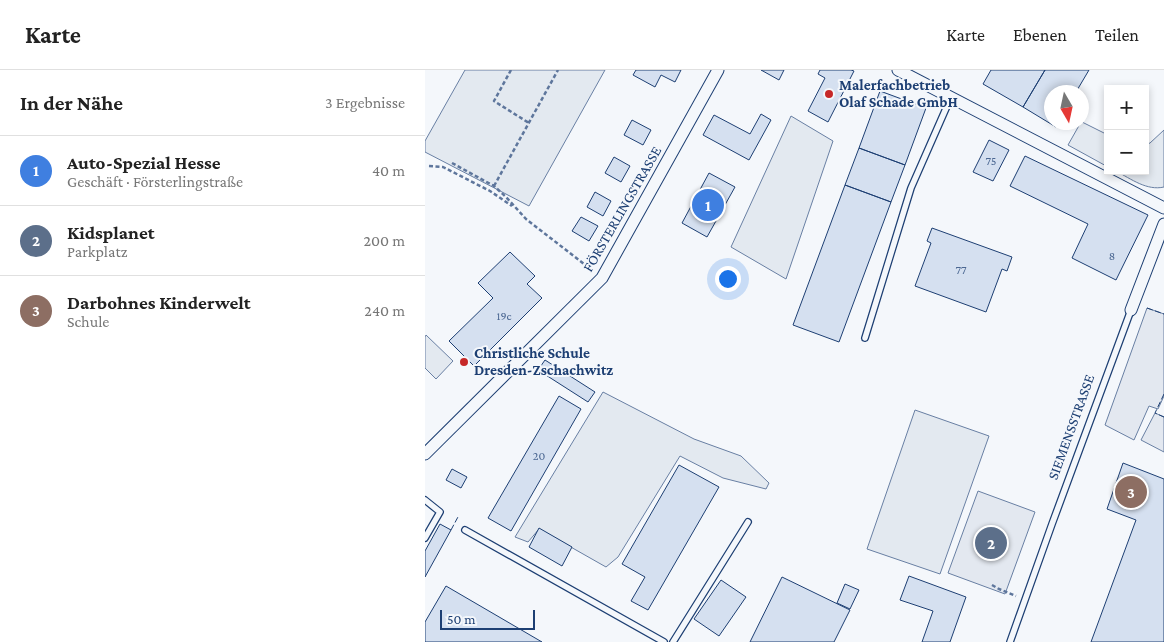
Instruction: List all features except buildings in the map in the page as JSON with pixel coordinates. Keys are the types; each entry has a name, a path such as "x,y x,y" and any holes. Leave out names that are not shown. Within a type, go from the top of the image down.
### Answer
{"street":[{"name":"FÖRSTERLINGSTRASSE","path":"425,454 602,278 718,70"},
{"path":"898,70 1164,208"},
{"name":"SIEMENSSTRASSE","path":"1131,310 1164,224"}],"lane":[{"path":"865,338 911,188 951,98"},
{"name":"SIEMENSSTRASSE","path":"1010,642 1131,310"},
{"path":"425,500 440,512 425,538"},
{"path":"673,642 748,522"},
{"path":"465,530 664,642"}],"path":[{"path":"511,70 494,100 529,123"},
{"path":"494,186 558,70"},
{"path":"452,163 494,186 507,196 526,220 602,278"},
{"path":"429,166 443,167 490,191 516,208"},
{"path":"992,585 1025,600"}],"shaded area":[{"path":"465,70 605,70 529,206 425,152 425,141"},
{"path":"791,116 833,141 786,279 731,247"},
{"path":"1089,126 1104,133 1104,165 1068,145 1076,130 1089,130"},
{"path":"1164,130 1164,187 1145,186 1123,175 1149,175 1150,143"},
{"path":"1147,308 1164,314 1164,396 1158,409 1149,406 1134,440 1105,425"},
{"path":"426,335 453,361 436,379 425,368"},
{"path":"603,392 694,439 741,456 769,483 766,489 723,478 680,456 618,557 606,567 539,529 528,542 515,537"},
{"path":"915,410 989,436 940,574 867,549"},
{"path":"1155,413 1164,417 1164,452 1141,440"},
{"path":"978,491 1035,512 1005,594 948,573"}],"fence":[{"path":"1147,308 1164,314"},
{"path":"1164,394 1155,413 1164,417"},
{"path":"451,530 459,515"}],"place":[{"name":"Malerfachbetrieb Olaf Schade GmbH","path":"829,94"},
{"name":"Auto-Spezial Hesse","path":"708,205"},
{"name":"Christliche Schule Dresden-Zschachwitz","path":"464,362"},
{"name":"Darbohnes Kinderwelt","path":"1131,492"},
{"name":"Kidsplanet","path":"991,543"}]}
